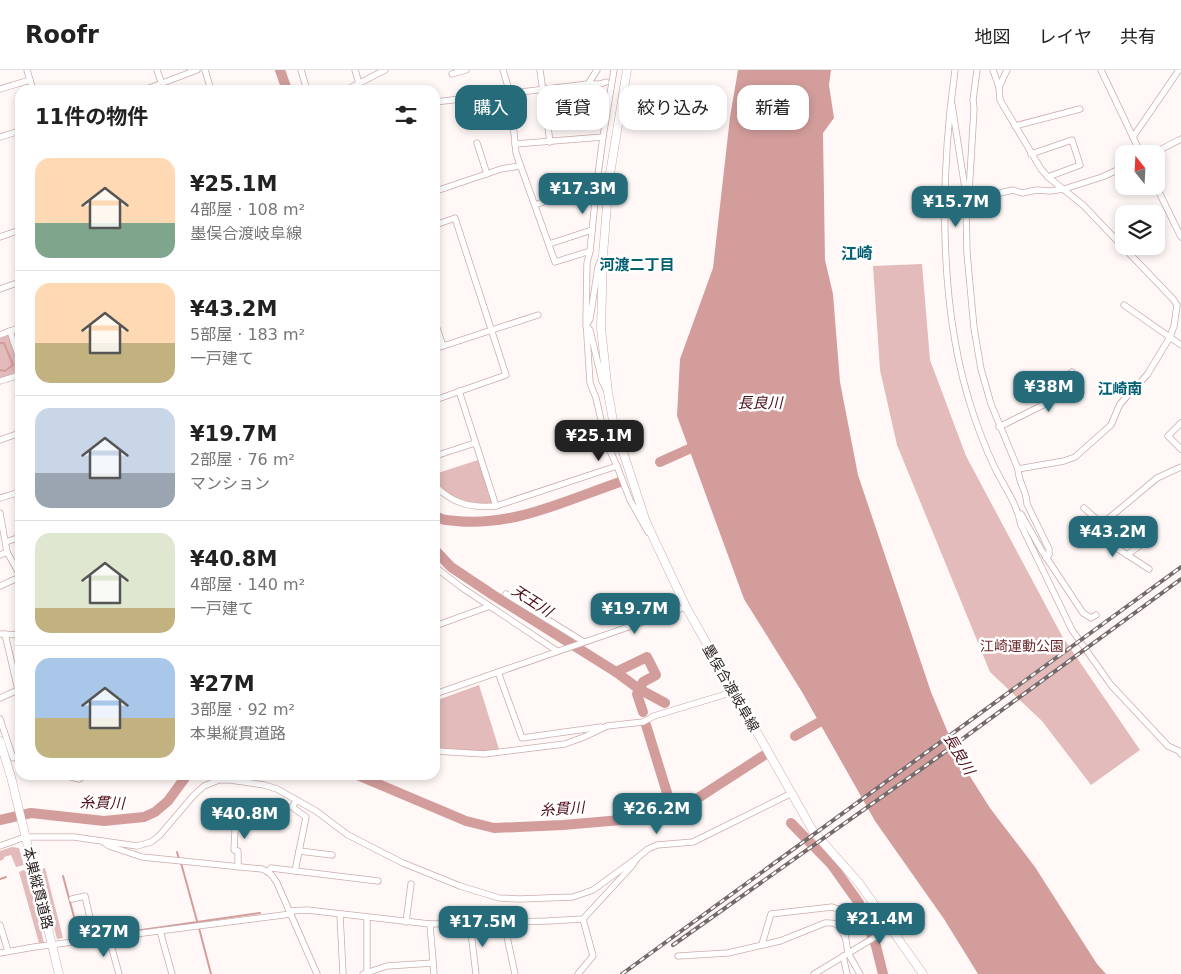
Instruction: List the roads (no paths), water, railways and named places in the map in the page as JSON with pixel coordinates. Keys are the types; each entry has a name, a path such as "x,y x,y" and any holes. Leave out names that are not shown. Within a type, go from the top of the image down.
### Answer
{"main road":[{"name":"墨俣合渡岐阜線","path":"627,70 609,180 603,255 601,328 613,421 623,453 646,522 686,607 813,831 860,884 888,929 923,974"},
{"path":"0,740 6,759"},
{"name":"本巣縦貫道路","path":"6,759 22,834 50,946 59,974"},
{"name":"本巣縦貫道路","path":"50,946 55,974"}],"street":[{"path":"26,70 32,85"},
{"path":"157,70 162,85"},
{"path":"167,85 197,70"},
{"path":"205,70 210,85"},
{"path":"301,70 306,85"},
{"path":"355,70 360,85"},
{"path":"354,85 385,70"},
{"path":"452,74 466,70"},
{"path":"503,70 508,85"},
{"path":"540,70 542,85"},
{"path":"588,84 597,70"},
{"path":"614,70 603,137 590,251 587,262 586,326 590,383 596,398 606,442 635,508 654,540"},
{"path":"955,70 947,157 946,218 947,269 957,354 976,423 994,466 1046,558 1083,613 1091,618 1096,615"},
{"path":"977,70 973,100 974,109 966,207 967,253 974,328 981,369 990,404 1018,469 1018,474 1027,497 1027,504 1049,549 1049,555 1046,558"},
{"path":"993,70 1000,100 1031,154 1048,176 1089,211 1179,304 1170,337 1147,375 1120,404 1111,425 1075,457 1064,461 1018,469"},
{"path":"998,87 1007,70"},
{"path":"1101,70 1137,145"},
{"path":"1170,70 1173,77"},
{"path":"1133,137 1179,70"},
{"path":"0,89 30,80"},
{"path":"579,85 606,82"},
{"path":"440,101 455,100"},
{"path":"951,102 968,198"},
{"path":"1015,126 1080,109"},
{"path":"514,130 516,153 520,166 555,262 590,251"},
{"path":"548,130 550,142"},
{"path":"0,137 15,132"},
{"path":"515,144 603,137"},
{"path":"1165,147 1181,139"},
{"path":"1031,154 1072,140 1080,165 1048,176"},
{"path":"476,143 487,174"},
{"path":"440,190 501,169 520,166"},
{"path":"968,198 974,199 1013,190 1022,193 1037,190 1064,189 1115,171"},
{"path":"535,205 597,182"},
{"path":"1160,195 1181,237"},
{"path":"440,223 455,218 506,375 440,398"},
{"path":"549,244 592,230"},
{"path":"0,237 15,232"},
{"path":"586,326 590,320 598,267 603,255"},
{"path":"0,289 15,284"},
{"path":"1124,305 1181,345"},
{"path":"440,347 538,315"},
{"path":"586,326 590,330 602,381 608,392"},
{"path":"0,335 15,330"},
{"path":"10,332 15,346"},
{"path":"440,337 443,346"},
{"path":"999,427 1061,396 1058,383 1072,372"},
{"path":"0,381 15,376"},
{"path":"459,392 496,506"},
{"path":"1181,423 1168,436 1181,449"},
{"path":"0,440 15,435"},
{"path":"440,454 475,443"},
{"path":"440,490 457,502 481,507 496,506 617,466"},
{"path":"1102,524 1157,478 1181,467"},
{"path":"0,498 15,494"},
{"path":"1017,508 1020,525 1072,630 1111,686 1168,746 1179,751 1181,754"},
{"path":"1084,508 1102,524 1115,547 1149,569"},
{"path":"0,513 7,552 15,567"},
{"path":"1127,555 1150,538"},
{"path":"6,542 15,539"},
{"path":"0,555 7,552"},
{"path":"440,571 461,587 559,650"},
{"path":"0,586 15,578"},
{"path":"506,594 581,643"},
{"path":"440,624 490,606"},
{"path":"440,692 686,607"},
{"path":"3,634 15,677"},
{"path":"498,672 522,738 643,722 654,716 733,692"},
{"path":"0,698 15,692"},
{"path":"0,718 6,759"},
{"path":"440,751 484,754 565,744 607,726"},
{"path":"0,846 22,834 60,836 136,846 151,842 159,836 204,786 219,780 242,780 277,789 316,812 348,835 403,864 479,893 519,900 573,897 593,890 648,849 700,839 792,793"},
{"path":"295,871 306,817 292,806 297,800"},
{"path":"236,812 234,850 238,851 238,867"},
{"path":"102,841 108,846 142,857 262,869 268,872 277,883 317,974"},
{"path":"299,851 332,855"},
{"path":"0,953 307,910 430,924 583,919 631,868 637,858"},
{"path":"268,872 271,868 378,881"},
{"path":"406,922 411,884"},
{"path":"72,899 84,896 96,940"},
{"path":"762,944 771,914 832,907 841,910 847,974"},
{"path":"340,915 343,974"},
{"path":"367,918 365,973 387,966 433,963"},
{"path":"578,974 593,956 583,919"},
{"path":"678,956 728,953 780,941 825,923 833,922 838,925 845,938"},
{"path":"504,923 515,974"},
{"path":"430,924 434,974"},
{"path":"470,924 476,974"},
{"path":"0,925 8,951"},
{"path":"814,974 888,929"},
{"path":"160,931 172,974"},
{"path":"109,938 119,974"},
{"path":"845,955 860,974"}],"water":[{"name":"長良川","path":"738,70 831,70 829,85 834,118 823,133 825,260 833,294 840,382 858,475 931,692 959,759 990,808 1035,867 1097,964 1106,974 978,974 944,919 875,821 802,692 744,599 677,416 680,359 713,268 730,117"}],"waterway":[{"name":"天王川","path":"280,70 285,85"},
{"path":"0,343 4,343 13,365 5,371 0,370"},
{"name":"天王川","path":"660,462 700,444"},
{"name":"天王川","path":"440,518 477,522 519,516 540,511 620,482"},
{"name":"天王川","path":"440,555 451,567 493,595 616,672 639,689 665,703"},
{"name":"天王川","path":"616,672 647,657 656,675 643,682 637,694 643,712"},
{"name":"糸貫川","path":"795,736 830,716"},
{"path":"646,725 673,812"},
{"name":"糸貫川","path":"369,780 466,821 494,828 563,825 644,818 673,812 684,807 763,756"},
{"name":"糸貫川","path":"0,820 31,813 104,821 144,817 155,812 168,801 183,780"},
{"name":"天王川","path":"791,823 832,865 859,903 876,946 883,974"},
{"path":"177,852 179,859"},
{"path":"181,863 197,921"},
{"path":"63,876 80,939"},
{"path":"0,879 6,877"},
{"path":"114,934 260,913"},
{"path":"199,928 211,974"}],"railway":[{"path":"622,974 1181,567"},
{"path":"673,945 931,762 1181,579"}],"district":[{"name":"江崎","path":"857,253"},
{"name":"河渡二丁目","path":"637,265"},
{"name":"江崎南","path":"1120,389"}],"park label":[{"name":"江崎運動公園","path":"1022,646"}]}
